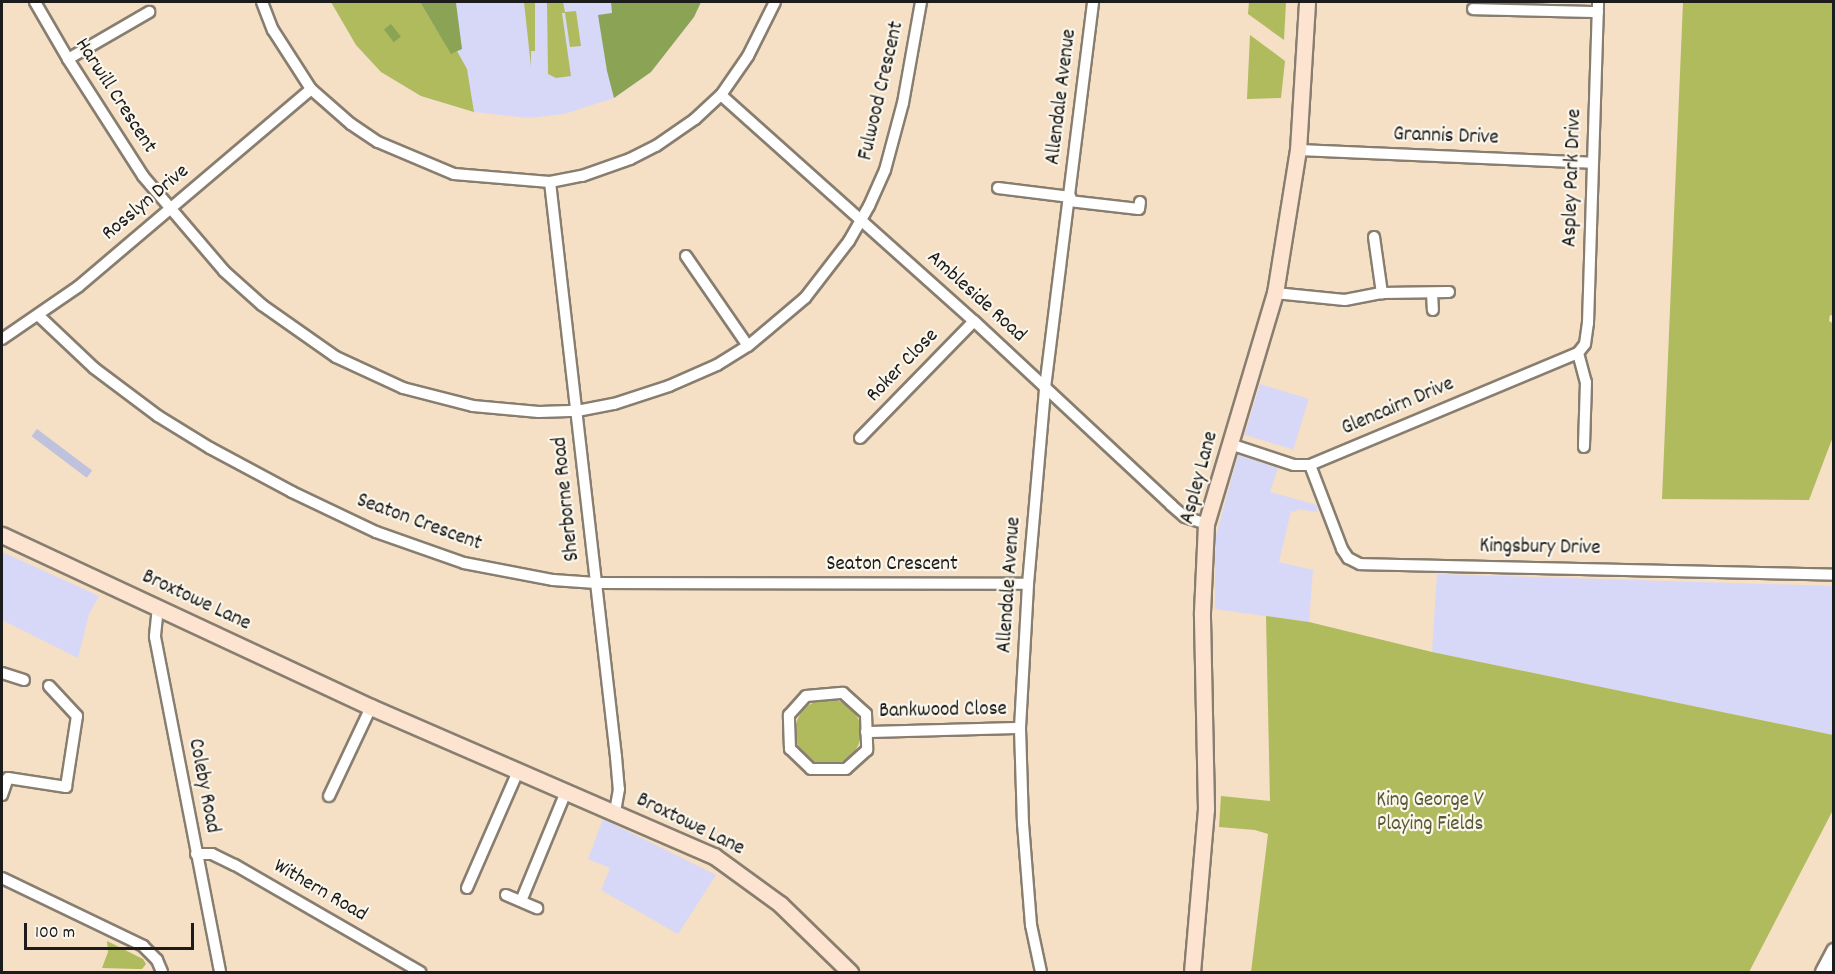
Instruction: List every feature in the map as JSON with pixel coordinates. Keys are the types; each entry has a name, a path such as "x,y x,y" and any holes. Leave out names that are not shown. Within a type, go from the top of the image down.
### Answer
{"main road":[{"name":"Aspley Lane","path":"1192,972 1206,809 1202,612 1206,524 1275,293 1298,150 1307,2"},
{"name":"Broxtowe Lane","path":"2,535 371,707 668,834 728,865 802,923 850,972"}],"street":[{"name":"Harwill Crescent","path":"35,2 118,138 168,208 224,271 262,305 329,352 359,369 403,388 473,406 502,410 577,411"},
{"path":"262,2 273,30 311,89 351,124 378,142 415,160 454,174 550,182 598,171 656,146 695,119 721,95 752,49 775,2"},
{"name":"Fulwood Crescent","path":"577,411 614,404 669,386 717,365 748,346 805,297 834,262 862,221 885,170 896,136 921,2"},
{"name":"Allendale Avenue","path":"1041,972 1031,925 1025,872 1020,728 1028,584 1045,388 1093,2"},
{"path":"1473,9 1598,7"},
{"name":"Aspley Park Drive","path":"1578,353 1585,344 1588,322 1598,7"},
{"path":"68,59 149,12"},
{"name":"Rosslyn Drive","path":"2,339 79,286 168,208 311,89"},
{"name":"Ambleside Road","path":"721,95 974,321 1171,505 1185,517 1206,524"},
{"name":"Grannis Drive","path":"1298,150 1593,163"},
{"name":"Sherborne Road","path":"550,182 618,778 615,812"},
{"name":"Allendale Avenue","path":"998,188 1139,209 1140,202"},
{"path":"1374,237 1382,293"},
{"path":"686,256 748,346"},
{"path":"1275,293 1345,300 1382,293 1449,292"},
{"path":"1432,293 1433,310"},
{"name":"Seaton Crescent","path":"38,315 94,368 158,416 292,492 376,532 464,563 553,580 596,583 1028,584"},
{"name":"Roker Close","path":"860,438 974,321"},
{"path":"1578,353 1586,382 1584,447"},
{"name":"Glencairn Drive","path":"1310,465 1578,353"},
{"path":"1230,444 1294,465 1310,465"},
{"name":"Kingsbury Drive","path":"1310,465 1342,549 1348,558 1360,564 1833,575"},
{"name":"Coleby Road","path":"158,607 155,637 220,972"},
{"path":"2,673 24,680"},
{"path":"2,795 5,776 66,788 77,716 49,686"},
{"name":"Bankwood Close","path":"843,693 864,710 866,732 867,750 850,767 811,770 790,749 789,715 806,696 843,693"},
{"path":"329,796 371,707"},
{"name":"Bankwood Close","path":"866,732 1020,728"},
{"path":"467,888 518,771"},
{"path":"522,901 566,792"},
{"name":"Withern Road","path":"196,854 212,854 235,865 420,972"},
{"path":"2,878 143,946 157,960 162,972"},
{"path":"506,895 537,908"},
{"path":"1823,972 1833,951"}],"shaded area":[{"path":"331,2 701,2 694,17 651,72 614,98 564,114 528,118 474,112 421,96 381,72 356,45"},
{"path":"1260,384 1309,399 1293,450 1245,435"},
{"path":"37,429 92,471 87,478 32,436"},
{"path":"1238,455 1278,468 1270,492 1317,505 1317,512 1297,509 1296,512 1291,511 1279,562 1313,570 1309,622 1215,609 1215,539"},
{"path":"2,552 99,596 89,614 78,658 2,620"},
{"path":"1437,574 1833,586 1833,735 1432,652"},
{"path":"603,819 716,875 678,934 601,890 610,868 588,859"}],"green space":[{"path":"331,2 420,2 451,53 457,51 467,69 474,112 421,96 381,72 356,45"},
{"path":"420,2 456,3 462,49 451,54"},
{"path":"524,2 535,2 535,51 531,51 531,67"},
{"path":"547,2 563,2 565,12 576,11 581,46 570,47 565,13 562,13 571,76 556,78 548,74"},
{"path":"611,2 701,2 694,17 651,72 614,98 598,15 612,13"},
{"path":"1249,2 1286,2 1284,40 1248,14"},
{"path":"1683,2 1833,2 1834,316 1830,315 1829,321 1834,324 1834,434 1809,500 1662,499"},
{"path":"391,24 401,37 394,42 384,30"},
{"path":"1250,35 1285,61 1281,98 1247,99"},
{"name":"King George V Playing Fields","path":"1266,616 1309,622 1432,652 1833,735 1833,810 1749,972 1251,972 1268,834 1255,830 1219,827 1221,796 1270,801"},
{"path":"828,699 840,702 851,709 858,720 861,732 858,744 851,755 840,762 828,765 816,762 805,755 798,744 795,732 798,720 805,709 816,702"},
{"path":"107,941 143,959 146,964 142,969 102,968 108,952"}]}
